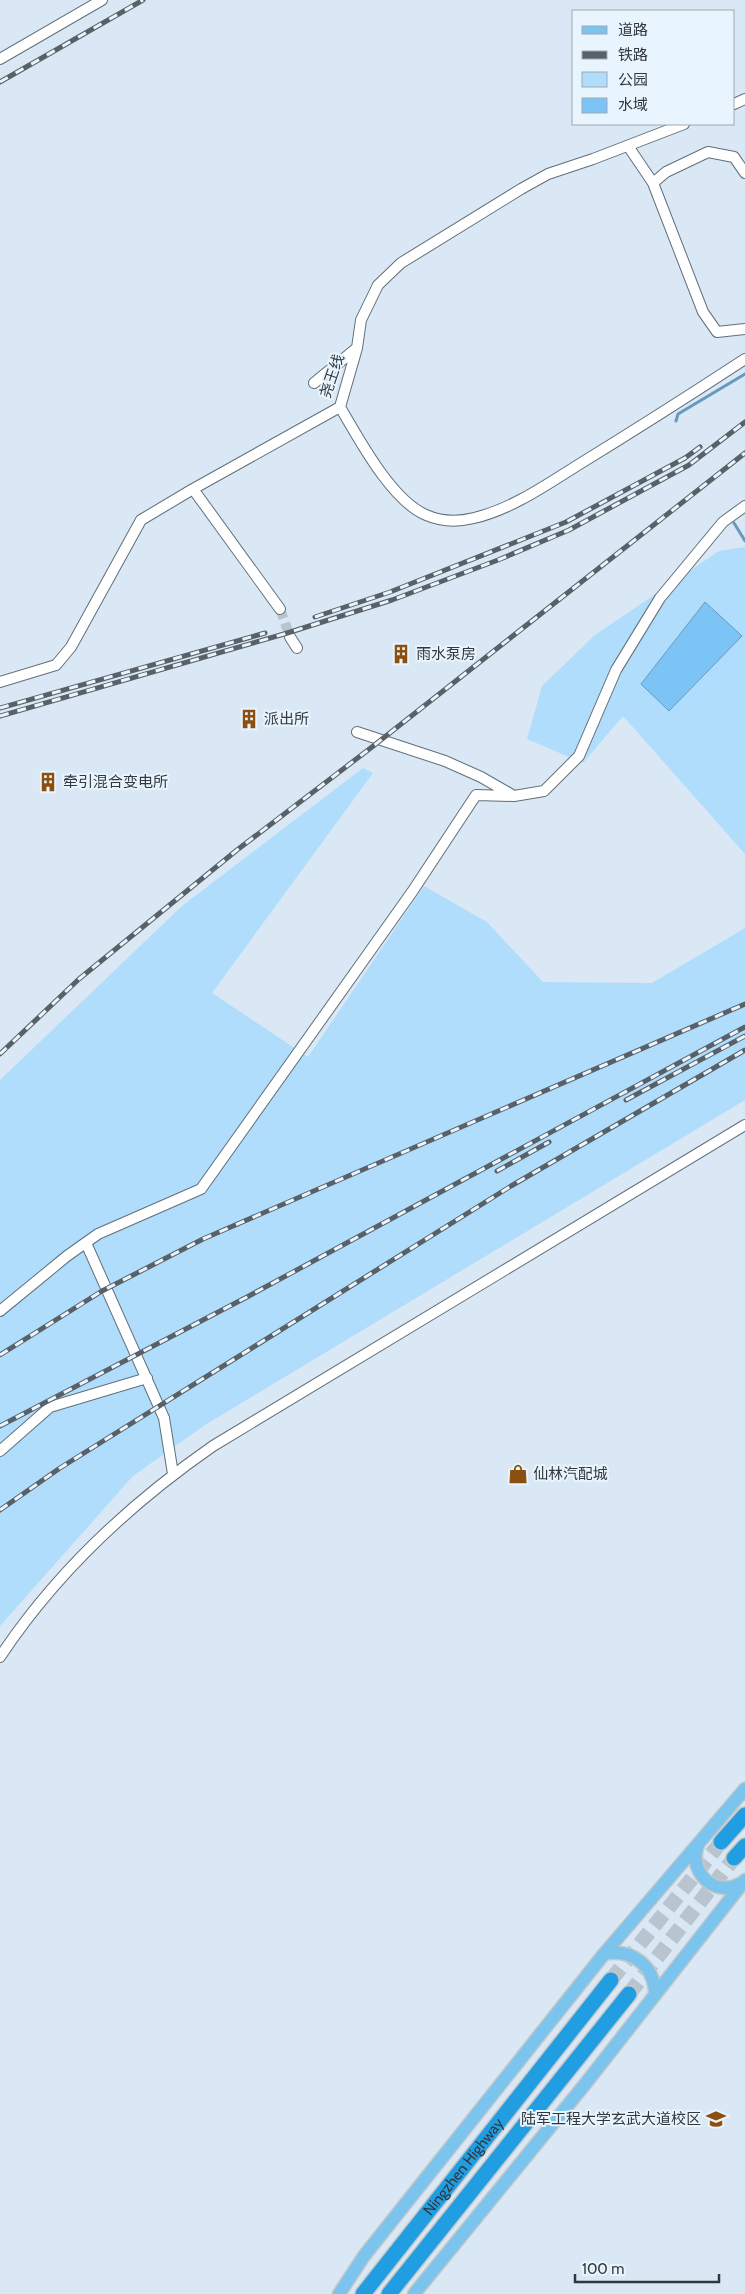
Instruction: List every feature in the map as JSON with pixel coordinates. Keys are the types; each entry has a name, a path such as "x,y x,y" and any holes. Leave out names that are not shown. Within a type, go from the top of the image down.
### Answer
{"highway":[{"path":"721,1842 745,1815"},
{"path":"734,1858 745,1846"},
{"path":"363,2294 611,1980"},
{"path":"389,2294 629,1994"}],"main road":[{"path":"339,2294 364,2256 604,1954 745,1789"},
{"path":"700,1840 695,1852 695,1865 706,1881 716,1887 728,1888 745,1880"},
{"path":"414,2294 656,1995 745,1880"},
{"path":"604,1954 619,1952 640,1960 652,1976 656,1995"}],"street":[{"path":"0,59 102,0"},
{"name":"尧王线","path":"0,682 56,665 71,647 141,520 340,407 357,348 361,320 378,285 402,263 521,188 548,174 681,125"},
{"path":"628,146 653,183 703,312 717,332 745,329"},
{"path":"653,183 666,172 708,152 734,157 745,173"},
{"path":"314,383 357,348"},
{"path":"340,407 363,447 390,484 410,505 426,515 453,522 476,518 522,499 745,359"},
{"path":"193,489 280,609"},
{"path":"0,1311 67,1256 86,1243 126,1221 201,1190 412,892 476,795 514,796 544,791 578,756 616,670 660,598 723,522 745,506"},
{"path":"290,637 297,648"},
{"path":"357,732 444,761 481,777 514,796"},
{"path":"0,1657 18,1630 82,1556 173,1474 213,1446 745,1125"},
{"path":"86,1243 164,1418 173,1474"},
{"path":"0,1451 50,1407 147,1378"}],"green space":[{"path":"745,547 745,854 623,716 583,763 527,739 542,686 595,635 719,551"},
{"path":"363,768 373,773 212,993 308,1057 424,886 487,922 543,982 652,983 745,928 745,1100 205,1425 133,1476 0,1626 0,1080 182,906"}],"water":[{"path":"705,602 742,636 669,711 641,684"}],"waterway":[{"path":"676,421 678,414 745,374"},
{"path":"734,523 745,541"}],"tunnel":[{"path":"280,609 290,637"},
{"path":"611,1980 721,1842"},
{"path":"629,1994 734,1858"}],"railway":[{"path":"0,82 143,0"},
{"path":"0,716 284,634 392,600 498,560 569,530 689,465 745,422"},
{"path":"315,617 390,592 566,522 685,458 700,447"},
{"path":"0,1054 79,979 237,850 372,747 745,453"},
{"path":"0,708 265,633"},
{"path":"0,1355 102,1291 203,1239 745,1004"},
{"path":"0,1426 247,1297 745,1027"},
{"path":"626,1100 745,1036"},
{"path":"0,1510 60,1468 511,1186 745,1050"},
{"path":"497,1171 549,1142"}],"place":[{"name":"雨水泵房","path":"401,654"},
{"name":"派出所","path":"249,719"},
{"name":"牵引混合变电所","path":"48,782"},
{"name":"仙林汽配城","path":"518,1474"},
{"name":"陆军工程大学玄武大道校区","path":"716,2119"}]}
